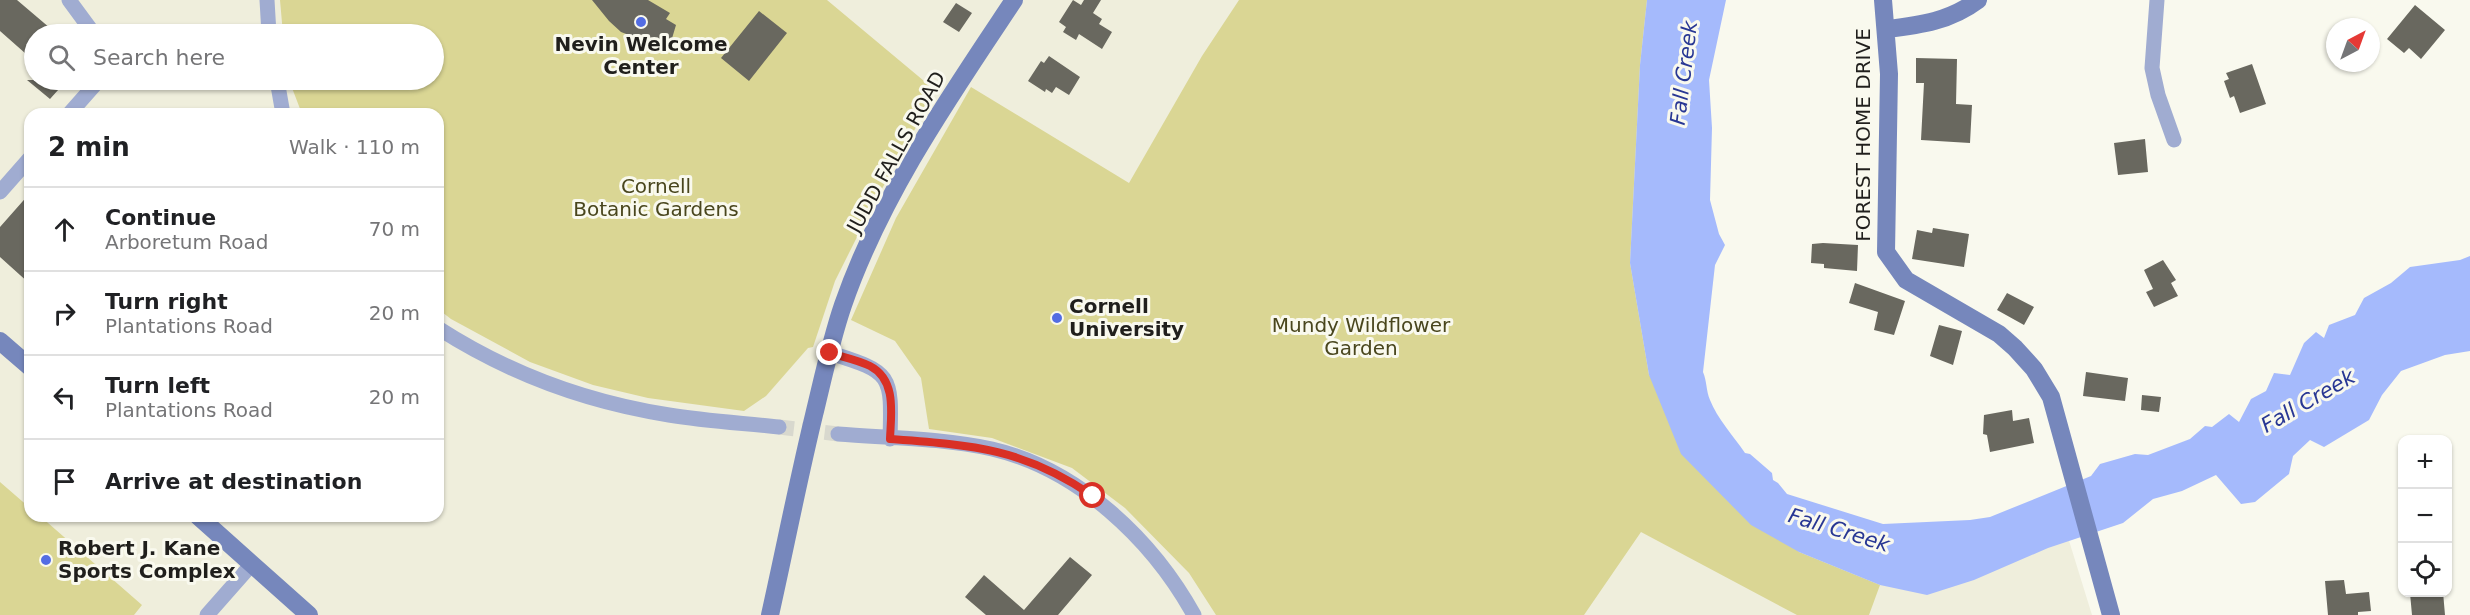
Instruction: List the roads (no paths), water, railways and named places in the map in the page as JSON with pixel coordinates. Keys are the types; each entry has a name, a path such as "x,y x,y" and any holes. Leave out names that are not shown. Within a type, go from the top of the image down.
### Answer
{"street":[{"path":"69,0 87,24"},
{"path":"267,0 268,24"},
{"name":"JUDD FALLS ROAD","path":"770,615 801,471 843,305 865,252 897,187 1014,0"},
{"name":"FOREST HOME DRIVE","path":"1883,0 1889,74 1886,252 1906,280 1999,334 2034,369 2050,398 2111,615"},
{"path":"1887,29 1944,20 1965,10 1978,0"},
{"path":"2157,0 2152,68 2158,95 2174,140"},
{"path":"74,108 90,90"},
{"path":"279,90 282,108"},
{"path":"0,192 24,165"},
{"path":"444,331 493,360 565,390 618,405 669,415 779,427"},
{"path":"0,341 24,362"},
{"path":"830,353 871,366 881,375 891,399 890,439"},
{"path":"838,434 967,444 1037,464 1070,480 1093,496 1129,530 1161,566 1194,615"},
{"path":"205,522 309,615"},
{"path":"207,615 252,564"}],"water":[{"name":"Fall Creek","path":"1647,0 1726,0 1709,80 1712,128 1710,200 1719,234 1725,245 1715,265 1703,372 1710,400 1721,420 1745,453 1750,454 1772,473 1773,480 1787,494 1883,524 1990,517 2091,476 2100,464 2135,454 2148,455 2190,439 2205,426 2212,427 2229,414 2239,422 2251,399 2266,391 2274,373 2290,375 2304,343 2316,332 2324,338 2329,325 2355,315 2364,298 2391,283 2410,267 2460,260 2470,256 2470,351 2445,355 2401,371 2382,395 2369,420 2324,447 2310,440 2293,456 2289,474 2255,502 2241,504 2216,475 2182,491 2153,499 2123,523 2048,548 1974,580 1927,595 1880,585 1799,552 1751,525 1681,454 1649,375 1630,263 1640,65"}],"tunnel":[{"path":"779,427 838,434"}],"place":[{"name":"Nevin Welcome Center","path":"641,22"},
{"name":"Cornell University","path":"1057,318"},
{"name":"Robert J. Kane Sports Complex","path":"46,560"}],"park label":[{"name":"Cornell Botanic Gardens","path":"656,198"},
{"name":"Mundy Wildflower Garden","path":"1361,336"}]}
